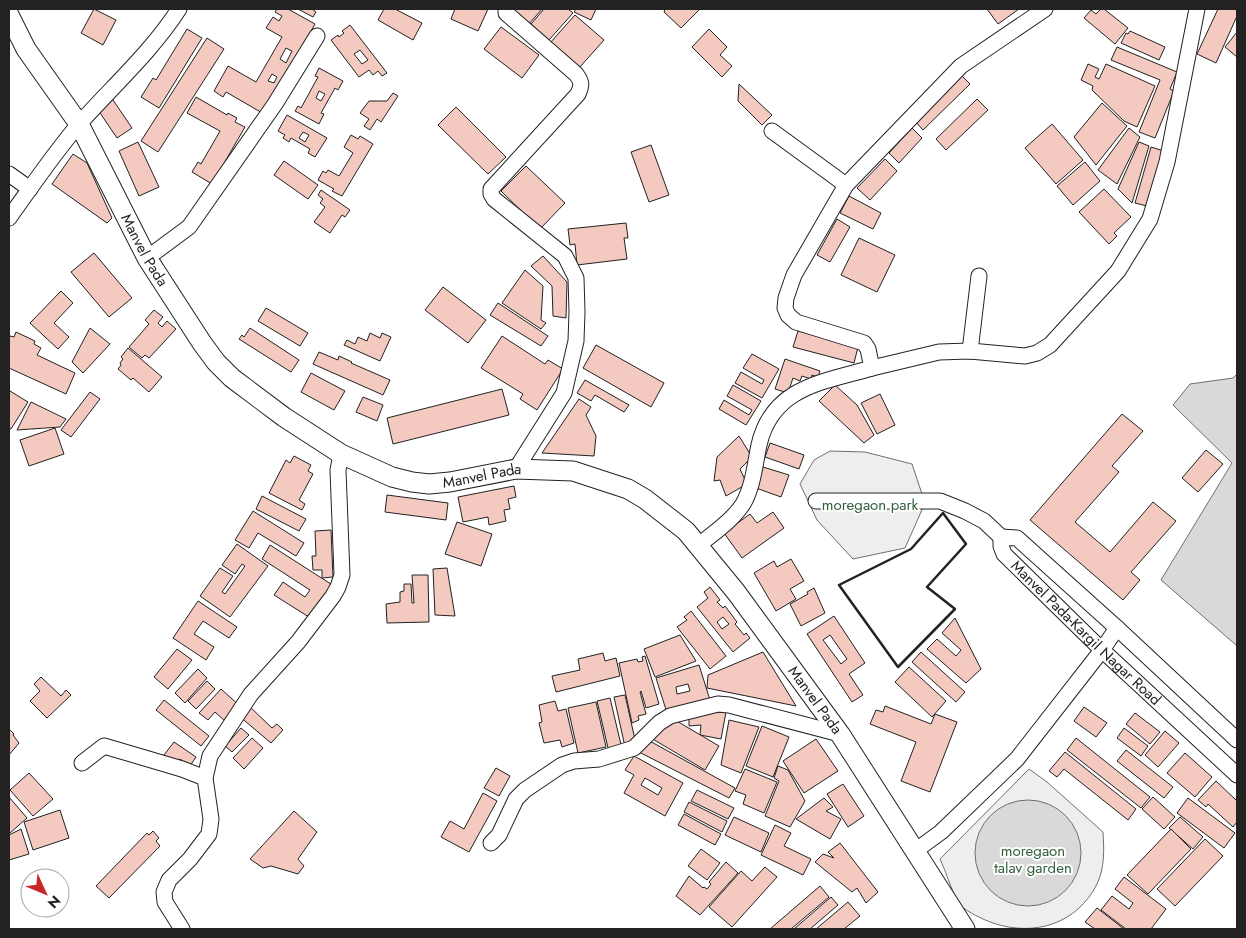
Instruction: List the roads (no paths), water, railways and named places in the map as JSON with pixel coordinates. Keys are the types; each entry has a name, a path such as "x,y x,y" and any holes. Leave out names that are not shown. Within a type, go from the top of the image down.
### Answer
{"main road":[{"name":"Manvel Pada","path":"9,15 26,49 79,124 147,258 216,362 232,378 284,417 341,454 392,476 412,482 429,484 450,482 516,468 573,471 628,489 645,499 686,531 736,592 840,734 965,929"}],"street":[{"path":"9,218 79,124 125,75 180,9"},
{"path":"506,9 506,13 576,74 581,80 582,86 578,94 490,189 494,199 564,256 576,278 576,341 564,393 516,468"},
{"path":"872,368 868,349 864,343 796,322 788,315 785,308 786,298 794,275 846,185 961,66 1045,9"},
{"path":"698,546 734,515 743,504 749,490 762,432 771,415 787,399 806,386 938,352 970,351 1025,356 1038,353 1050,345 1118,271 1150,219 1167,162 1197,9"},
{"path":"147,258 189,227 275,104 317,36"},
{"path":"772,131 846,185"},
{"path":"9,174 30,188"},
{"path":"970,351 979,276"},
{"path":"182,929 165,902 164,892 169,880 190,859 209,834 211,819 205,778 210,756 250,694 298,642 338,587 342,575 338,470 341,454"},
{"path":"816,501 940,501 984,521 1001,537"},
{"name":"Manvel Pada-Kargil Nagar Road","path":"1237,740 1017,538 1001,537 1001,546 1004,554 1102,650 1237,775"},
{"path":"915,851 941,832 1017,759 1117,628"},
{"path":"492,844 516,799 525,790 562,765 574,761 599,759 634,748 659,723 670,716 718,704 729,705 840,734"},
{"path":"82,763 104,746 182,769 205,778"}],"park label":[{"name":"moregaon park","path":"870,505"},
{"name":"moregaon talav garden","path":"1033,860"}]}
